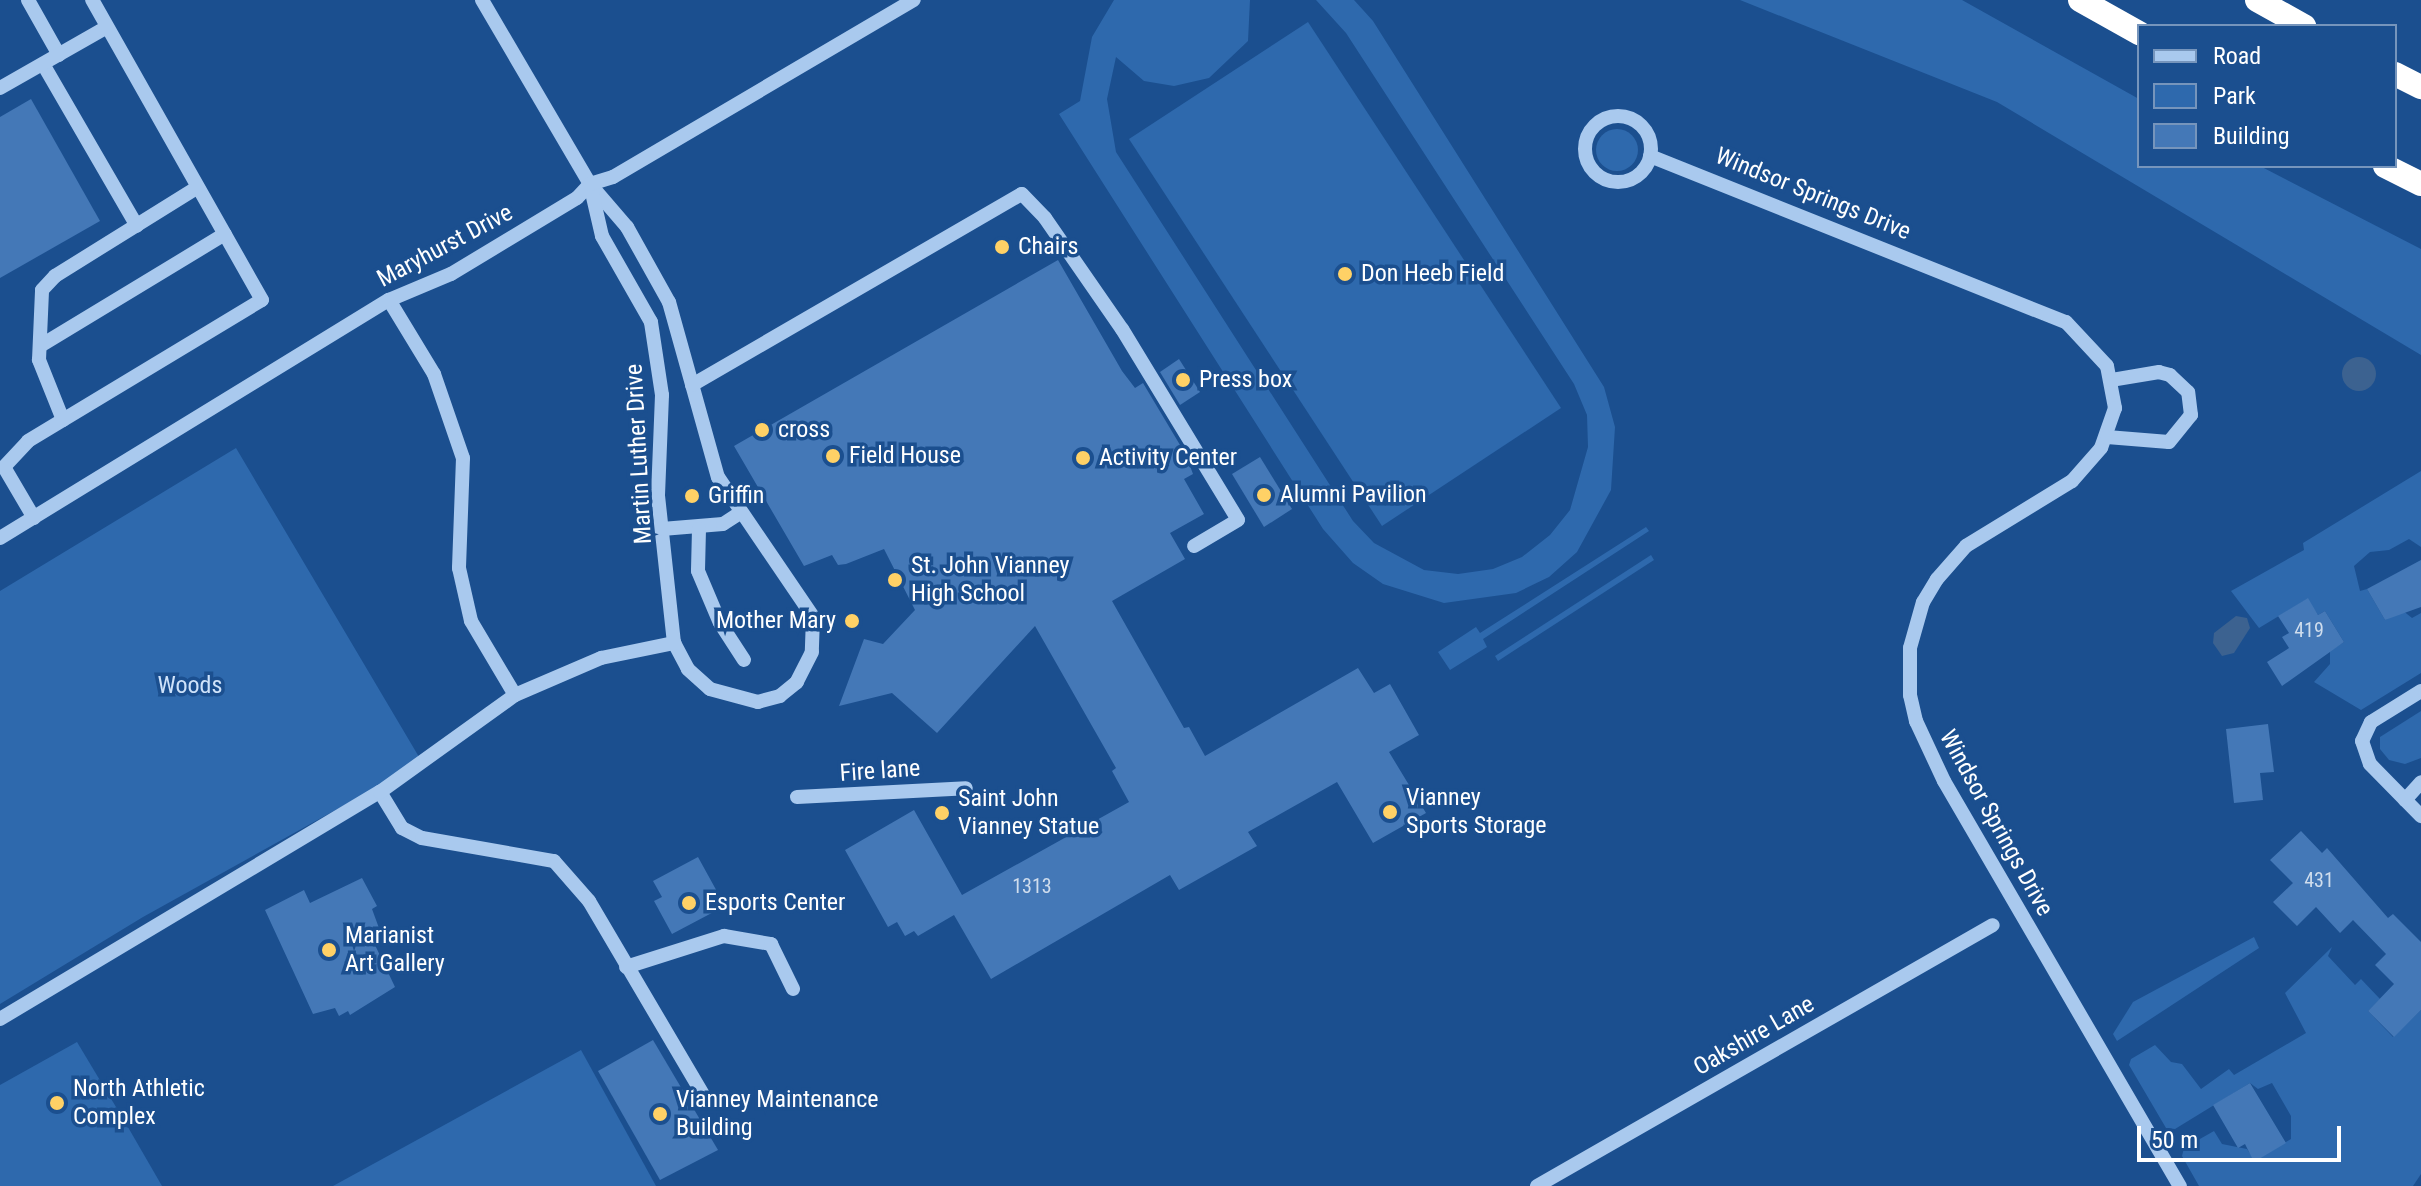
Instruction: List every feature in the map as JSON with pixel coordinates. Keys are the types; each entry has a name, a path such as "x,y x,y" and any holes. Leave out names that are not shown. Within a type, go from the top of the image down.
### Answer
{"highway":[{"path":"2257,0 2300,24"},
{"path":"2081,1 2137,32"},
{"path":"2397,75 2421,87"},
{"path":"2389,168 2421,184"}],"street":[{"path":"28,0 59,55"},
{"path":"34,518 4,467 28,441 262,300 92,0"},
{"name":"Martin Luther Drive","path":"482,0 590,184 627,227 669,302 718,477 740,513 794,583 813,617 812,652 797,682 780,696 758,702 710,689 688,669 674,643 658,495 662,395 651,322 602,236 590,184"},
{"name":"Maryhurst Drive","path":"0,538 389,300 451,274 577,198 590,184 613,177 914,0"},
{"path":"0,88 107,27"},
{"path":"43,64 137,226"},
{"path":"1626,117 1643,128 1650,156 1638,176 1616,183 1596,174 1585,143 1596,124 1626,117"},
{"name":"Windsor Springs Drive","path":"1650,156 2066,322 2098,351 2111,380 2115,408 2107,437 2090,466 1984,532 1937,579 1923,602 1910,648 1910,695 1938,771 2180,1186"},
{"path":"63,420 39,360 42,290 55,276 198,187"},
{"path":"692,385 1022,194 1045,218 1122,329 1238,520 1194,546"},
{"path":"40,346 225,234"},
{"path":"389,300 434,374 463,458 459,568 471,621 515,695"},
{"path":"2107,437 2169,442 2180,436 2191,415 2188,392 2170,375 2147,373 2111,380"},
{"path":"662,529 699,529 723,524 740,513"},
{"path":"699,529 698,571 720,623 744,660"},
{"path":"0,1019 380,792 515,695 601,658 674,643"},
{"path":"2421,691 2371,722 2362,741 2370,764 2421,816"},
{"path":"2405,800 2421,782"},
{"name":"Fire lane","path":"797,797 966,788"},
{"path":"380,792 402,828 422,838 554,861 589,901 705,1098"},
{"name":"Oakshire Lane","path":"1537,1186 1993,925"},
{"path":"626,967 724,936 771,944 793,989"}],"green space":[{"path":"1114,0 1250,0 1248,41 1209,78 1174,86 1144,81 1116,57 1107,99 1116,152 1353,521 1374,543 1424,570 1458,574 1493,569 1522,557 1550,535 1570,510 1588,447 1587,415 1574,384 1346,33 1316,0 1354,0 1373,21 1604,387 1615,427 1611,490 1577,552 1549,577 1516,593 1444,603 1383,584 1353,563 1323,529 1059,114 1080,101 1092,37"},
{"path":"1740,0 1962,0 2137,98 2137,168 2264,168 2421,249 2421,355 1997,102"},
{"name":"Don Heeb Field","path":"1308,22 1561,408 1382,526 1129,139"},
{"path":"1617,129 1632,135 1638,150 1632,165 1617,171 1602,165 1596,150 1602,135"},
{"name":"Woods","path":"236,448 422,762 143,917 0,1004 0,591"},
{"path":"2421,471 2421,547 2409,539 2389,550 2370,552 2354,566 2360,591 2367,589 2385,620 2402,610 2412,618 2421,613 2421,673 2361,710 2314,682 2330,664 2330,651 2344,642 2325,611 2318,615 2307,599 2259,628 2231,591 2304,550 2303,543"},
{"path":"1646,527 1649,531 1483,639 1487,647 1450,670 1438,652 1476,627 1480,633"},
{"path":"1651,555 1654,560 1498,661 1495,656"},
{"path":"2421,711 2421,758 2405,764 2389,760 2380,749 2380,737"},
{"path":"2254,937 2259,948 2117,1041 2113,1034 2133,1002"},
{"path":"2332,947 2328,956 2355,985 2361,979 2380,999 2368,1011 2393,1037 2421,1010 2421,1174 2413,1186 2199,1186 2182,1156 2184,1148 2214,1131 2222,1144 2247,1149 2255,1161 2291,1139 2291,1116 2272,1083 2258,1089 2250,1083 2175,1129 2166,1128 2129,1065 2131,1059 2155,1045 2171,1062 2182,1064 2201,1089 2229,1069 2234,1075 2306,1033 2285,993"},
{"name":"North Athletic Complex","path":"77,1042 162,1186 0,1186 0,1085"},
{"path":"581,1050 656,1186 333,1186"}],"shaded area":[{"path":"2359,357 2371,362 2376,374 2371,386 2359,391 2347,386 2342,374 2347,362"},
{"path":"2236,616 2247,618 2250,628 2234,653 2222,656 2213,643 2214,633"}],"building":[{"path":"31,99 100,221 0,278 0,117"},
{"name":"St. John Vianney High School","path":"1058,260 1122,371 1135,388 1143,383 1186,455 1193,474 1184,479 1204,514 1170,533 1185,559 1112,601 1184,728 1189,727 1205,756 1358,668 1374,693 1390,684 1419,735 1389,752 1426,813 1373,843 1337,782 1248,832 1257,846 1179,890 1170,875 991,979 954,915 918,936 914,931 905,936 897,922 888,927 845,850 914,810 962,895 1129,802 1112,771 1116,768 1035,626 937,733 892,693 839,706 864,639 883,644 915,610 884,549 846,564 838,565 832,555 804,566 734,446"},
{"name":"Press box","path":"1179,359 1200,392 1180,405 1160,372"},
{"name":"Alumni Pavilion","path":"1260,457 1292,509 1264,527 1232,474"},
{"path":"2421,560 2421,607 2385,620 2367,589"},
{"path":"2308,598 2318,615 2325,611 2344,642 2282,686 2267,662 2289,648 2282,637 2289,633 2278,616"},
{"path":"2268,724 2274,772 2260,773 2263,800 2234,803 2226,729"},
{"path":"2301,831 2322,853 2327,848 2388,918 2393,914 2421,942 2421,1010 2394,1037 2368,1011 2394,984 2375,965 2386,954 2353,920 2340,933 2316,907 2297,926 2273,902 2293,883 2270,860"},
{"name":"Esports Center","path":"698,857 725,906 672,934 654,901 662,897 653,881"},
{"name":"Marianist Art Gallery","path":"362,878 377,906 372,909 383,939 375,945 395,987 350,1015 348,1011 339,1016 335,1008 313,1014 265,910 304,890 310,903"},
{"name":"Vianney Maintenance Building","path":"653,1040 718,1150 660,1180 598,1071"},
{"path":"2250,1083 2286,1143 2254,1162 2245,1144 2238,1148 2213,1105"}],"place":[{"name":"Chairs","path":"1002,247"},
{"name":"Don Heeb Field","path":"1345,274"},
{"name":"Press box","path":"1183,380"},
{"name":"cross","path":"762,430"},
{"name":"Field House","path":"833,456"},
{"name":"Activity Center","path":"1083,458"},
{"name":"Alumni Pavilion","path":"1264,495"},
{"name":"Griffin","path":"692,496"},
{"name":"St. John Vianney High School","path":"895,580"},
{"name":"Mother Mary","path":"852,621"},
{"name":"Vianney Sports Storage","path":"1390,812"},
{"name":"Saint John Vianney Statue","path":"942,813"},
{"name":"Esports Center","path":"689,903"},
{"name":"Marianist Art Gallery","path":"329,950"},
{"name":"North Athletic Complex","path":"57,1103"},
{"name":"Vianney Maintenance Building","path":"660,1114"}]}
